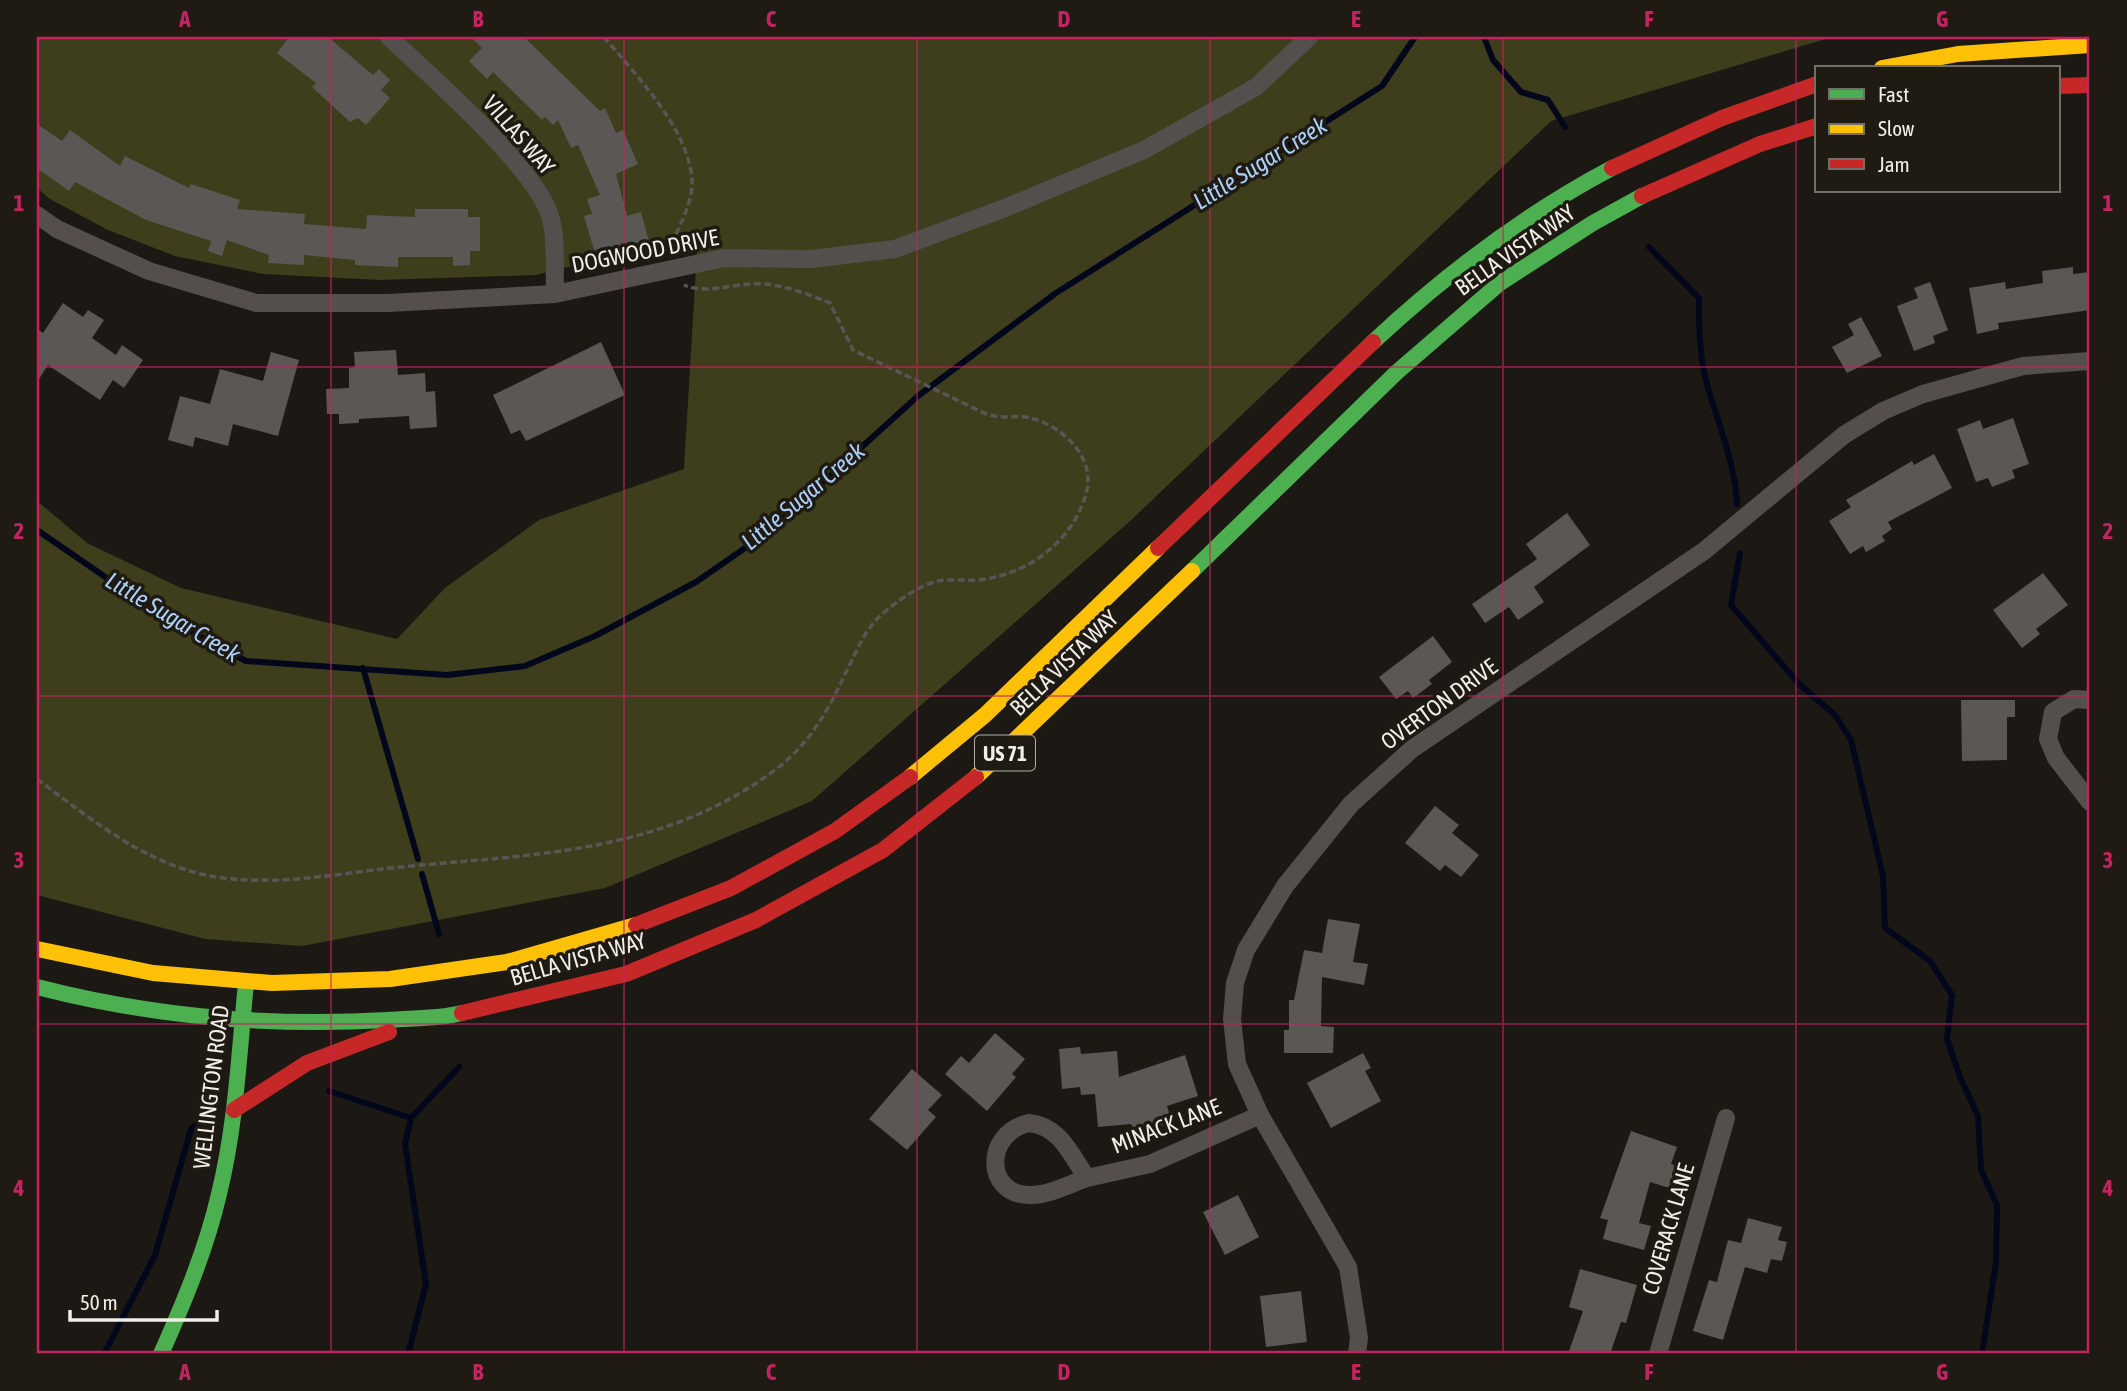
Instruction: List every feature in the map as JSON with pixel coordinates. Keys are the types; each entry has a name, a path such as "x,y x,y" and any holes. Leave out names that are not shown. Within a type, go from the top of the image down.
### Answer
{"main road":[{"path":"1893,66 1958,54 2090,45"},
{"name":"BELLA VISTA WAY","path":"37,949 153,974 246,983 287,985 397,981 467,971 538,956 644,924 719,893 839,828 931,762 1007,694 1376,340 1459,266 1548,204 1653,146 1743,107 1815,85"},
{"path":"2060,86 2090,85"},
{"name":"BELLA VISTA WAY","path":"37,987 95,1002 242,1020 337,1023 451,1016 626,974 756,920 883,850 991,766 1397,372 1500,282 1592,223 1663,184 1759,144 1815,127"},
{"name":"WELLINGTON ROAD","path":"161,1354 200,1256 224,1175 234,1110 246,983"},
{"path":"234,1110 278,1077 346,1044 451,1016"}],"street":[{"name":"VILLAS WAY","path":"389,37 472,116 535,187 551,220 555,294"},
{"name":"DOGWOOD DRIVE","path":"37,215 57,229 149,271 256,303 388,303 555,294 724,258 811,259 895,249 1005,208 1144,150 1256,87 1309,37"},
{"name":"OVERTON DRIVE","path":"1357,1354 1359,1338 1348,1267 1260,1115 1237,1064 1232,1019 1235,982 1246,950 1285,886 1351,804 1412,749 1704,551 1844,435 1884,411 1923,394 2023,366 2090,361"},
{"path":"2090,700 2074,699 2053,712 2048,739 2056,758 2090,802"},
{"name":"MINACK LANE","path":"1087,1178 1059,1137 1040,1124 1017,1125 999,1141 995,1152 998,1176 1016,1192 1040,1194 1087,1178 1150,1164 1260,1115"},
{"name":"COVERACK LANE","path":"1658,1354 1726,1118"}],"path":[{"path":"37,779 106,831 170,865 239,880 287,879 587,849 666,828 721,806 777,768 810,738 827,710 863,635 880,616 912,593 936,581 985,579 1015,570 1044,556 1068,533 1081,512 1088,486 1085,460 1071,440 1049,426 1023,417 1002,419 984,413 853,350 830,303 803,292 753,283 716,289 688,288 673,280 663,269 687,206 692,179 680,139 650,91 604,37"}],"shaded area":[{"path":"37,37 1832,37 1551,121 1129,522 812,801 605,888 302,946 205,939 37,895 37,501 87,543 181,588 397,639 445,588 539,520 684,469 698,234 536,275 380,280 263,274 175,256 108,230 50,199 37,188"}],"building":[{"path":"289,37 328,37 373,75 379,69 390,80 381,90 390,98 366,125 358,118 350,122 312,87 316,83 277,53"},
{"path":"471,37 524,37 600,111 605,108 616,133 623,130 638,164 616,174 627,216 641,212 649,242 604,255 602,248 594,250 584,216 592,214 587,199 600,195 578,145 571,148 558,120 553,125 545,117 542,120 493,72 487,79 469,61 482,48"},
{"path":"37,124 62,141 70,130 120,166 125,156 189,188 191,184 240,200 237,209 305,214 304,224 366,229 367,215 415,217 415,209 468,209 468,217 480,217 480,251 470,251 470,265 453,266 453,257 398,257 398,267 355,265 355,260 304,255 304,265 268,263 269,255 227,240 222,256 208,251 211,241 146,220 75,182 69,191 37,168"},
{"path":"2073,267 2073,274 2090,272 2090,310 1998,323 1999,329 1977,334 1969,288 2005,282 2006,289 2043,283 2042,271"},
{"path":"1930,282 1948,330 1933,336 1935,343 1914,351 1897,306 1918,298 1914,288"},
{"path":"63,303 83,317 88,310 104,320 92,338 116,355 122,345 143,360 124,388 113,380 100,400 48,365 37,382 37,329 43,333"},
{"path":"1861,317 1882,356 1847,373 1832,347 1854,335 1848,324"},
{"path":"601,342 625,395 526,441 520,430 511,434 493,395"},
{"path":"396,350 398,375 425,373 426,392 435,391 437,427 410,429 409,416 359,419 359,423 339,424 339,414 327,414 326,389 349,388 349,368 355,367 354,352"},
{"path":"271,352 299,360 278,436 233,424 228,446 195,437 193,447 168,440 180,396 210,404 220,369 263,381"},
{"path":"2013,418 2029,464 2012,470 2015,478 1992,487 1988,478 1976,482 1957,429 1980,420 1983,429"},
{"path":"1934,454 1952,488 1888,522 1892,529 1882,536 1885,541 1866,552 1863,546 1850,554 1829,521 1851,507 1846,500 1912,461 1914,465"},
{"path":"1567,513 1590,545 1534,587 1544,602 1518,620 1509,607 1485,623 1472,604 1537,559 1526,544"},
{"path":"2043,573 2068,605 2036,629 2040,634 2022,648 1993,610"},
{"path":"1433,636 1452,662 1429,680 1432,684 1413,698 1408,691 1396,699 1379,677"},
{"path":"1961,700 2015,700 2015,717 2007,717 2007,760 1962,761"},
{"path":"1435,806 1459,825 1452,833 1479,855 1461,877 1445,865 1440,871 1405,843"},
{"path":"1328,919 1360,924 1353,962 1368,964 1364,985 1322,977 1321,1026 1334,1027 1333,1053 1284,1053 1284,1030 1289,1030 1289,1000 1294,1000 1304,950 1322,953"},
{"path":"995,1033 1025,1059 1012,1074 1016,1077 987,1111 945,1074 961,1056 969,1063"},
{"path":"1080,1047 1081,1054 1117,1051 1119,1077 1185,1055 1198,1096 1167,1106 1172,1122 1152,1129 1154,1135 1137,1140 1131,1124 1098,1127 1095,1094 1081,1095 1080,1087 1062,1089 1059,1049"},
{"path":"1363,1053 1371,1068 1365,1071 1381,1101 1331,1128 1307,1083"},
{"path":"912,1069 942,1095 928,1110 936,1117 907,1150 869,1119"},
{"path":"1631,1131 1677,1147 1671,1164 1677,1166 1669,1188 1650,1182 1639,1223 1651,1226 1644,1250 1603,1239 1608,1220 1600,1218"},
{"path":"1238,1195 1259,1237 1225,1255 1203,1212"},
{"path":"1748,1218 1782,1227 1778,1240 1787,1242 1782,1261 1771,1259 1767,1273 1745,1267 1723,1340 1693,1331 1709,1280 1717,1282 1728,1240 1741,1243"},
{"path":"1580,1269 1637,1285 1626,1323 1621,1322 1610,1354 1568,1354 1583,1311 1569,1307"},
{"path":"1301,1291 1307,1342 1266,1347 1260,1296"}],"waterway":[{"name":"Little Sugar Creek","path":"37,530 159,614 246,661 447,675 525,666 595,636 696,582 768,532 918,396 1056,293 1382,86 1415,37"},
{"path":"1484,37 1493,60 1521,92 1548,100 1565,127"},
{"path":"1649,247 1699,298 1702,363 1730,458 1737,504"},
{"path":"1740,553 1731,605 1800,685 1835,715 1851,740 1883,876 1885,928 1930,961 1952,995 1947,1039 1960,1077 1978,1116 1981,1170 1997,1205 1996,1262 1982,1354"},
{"path":"363,668 418,859"},
{"path":"422,874 439,934"},
{"path":"408,1354 426,1284 405,1144 411,1118 459,1067"},
{"path":"329,1091 411,1118"},
{"path":"104,1354 155,1255 191,1129 211,1115"}],"traffic: fast":[{"path":"1373,342 1486,247 1547,205 1612,168"},
{"path":"1192,571 1397,372 1500,283 1593,223 1642,196"},
{"path":"161,1354 201,1256 225,1168 246,983"},
{"path":"37,987 167,1012 255,1020 343,1022 462,1013"}],"traffic: slow":[{"path":"1893,66 1958,54 2090,45"},
{"path":"910,777 985,715 1158,548"},
{"path":"976,777 1192,571"},
{"path":"37,949 153,973 272,983 390,979 507,962 636,925"}],"traffic: jam":[{"path":"1612,168 1722,118 1815,85"},
{"path":"2060,86 2090,85"},
{"path":"1642,196 1760,144 1815,127"},
{"path":"1158,548 1373,342"},
{"path":"636,925 731,888 835,831 910,777"},
{"path":"462,1013 626,974 756,920 883,850 976,777"},
{"path":"234,1110 307,1063 389,1032"}]}
